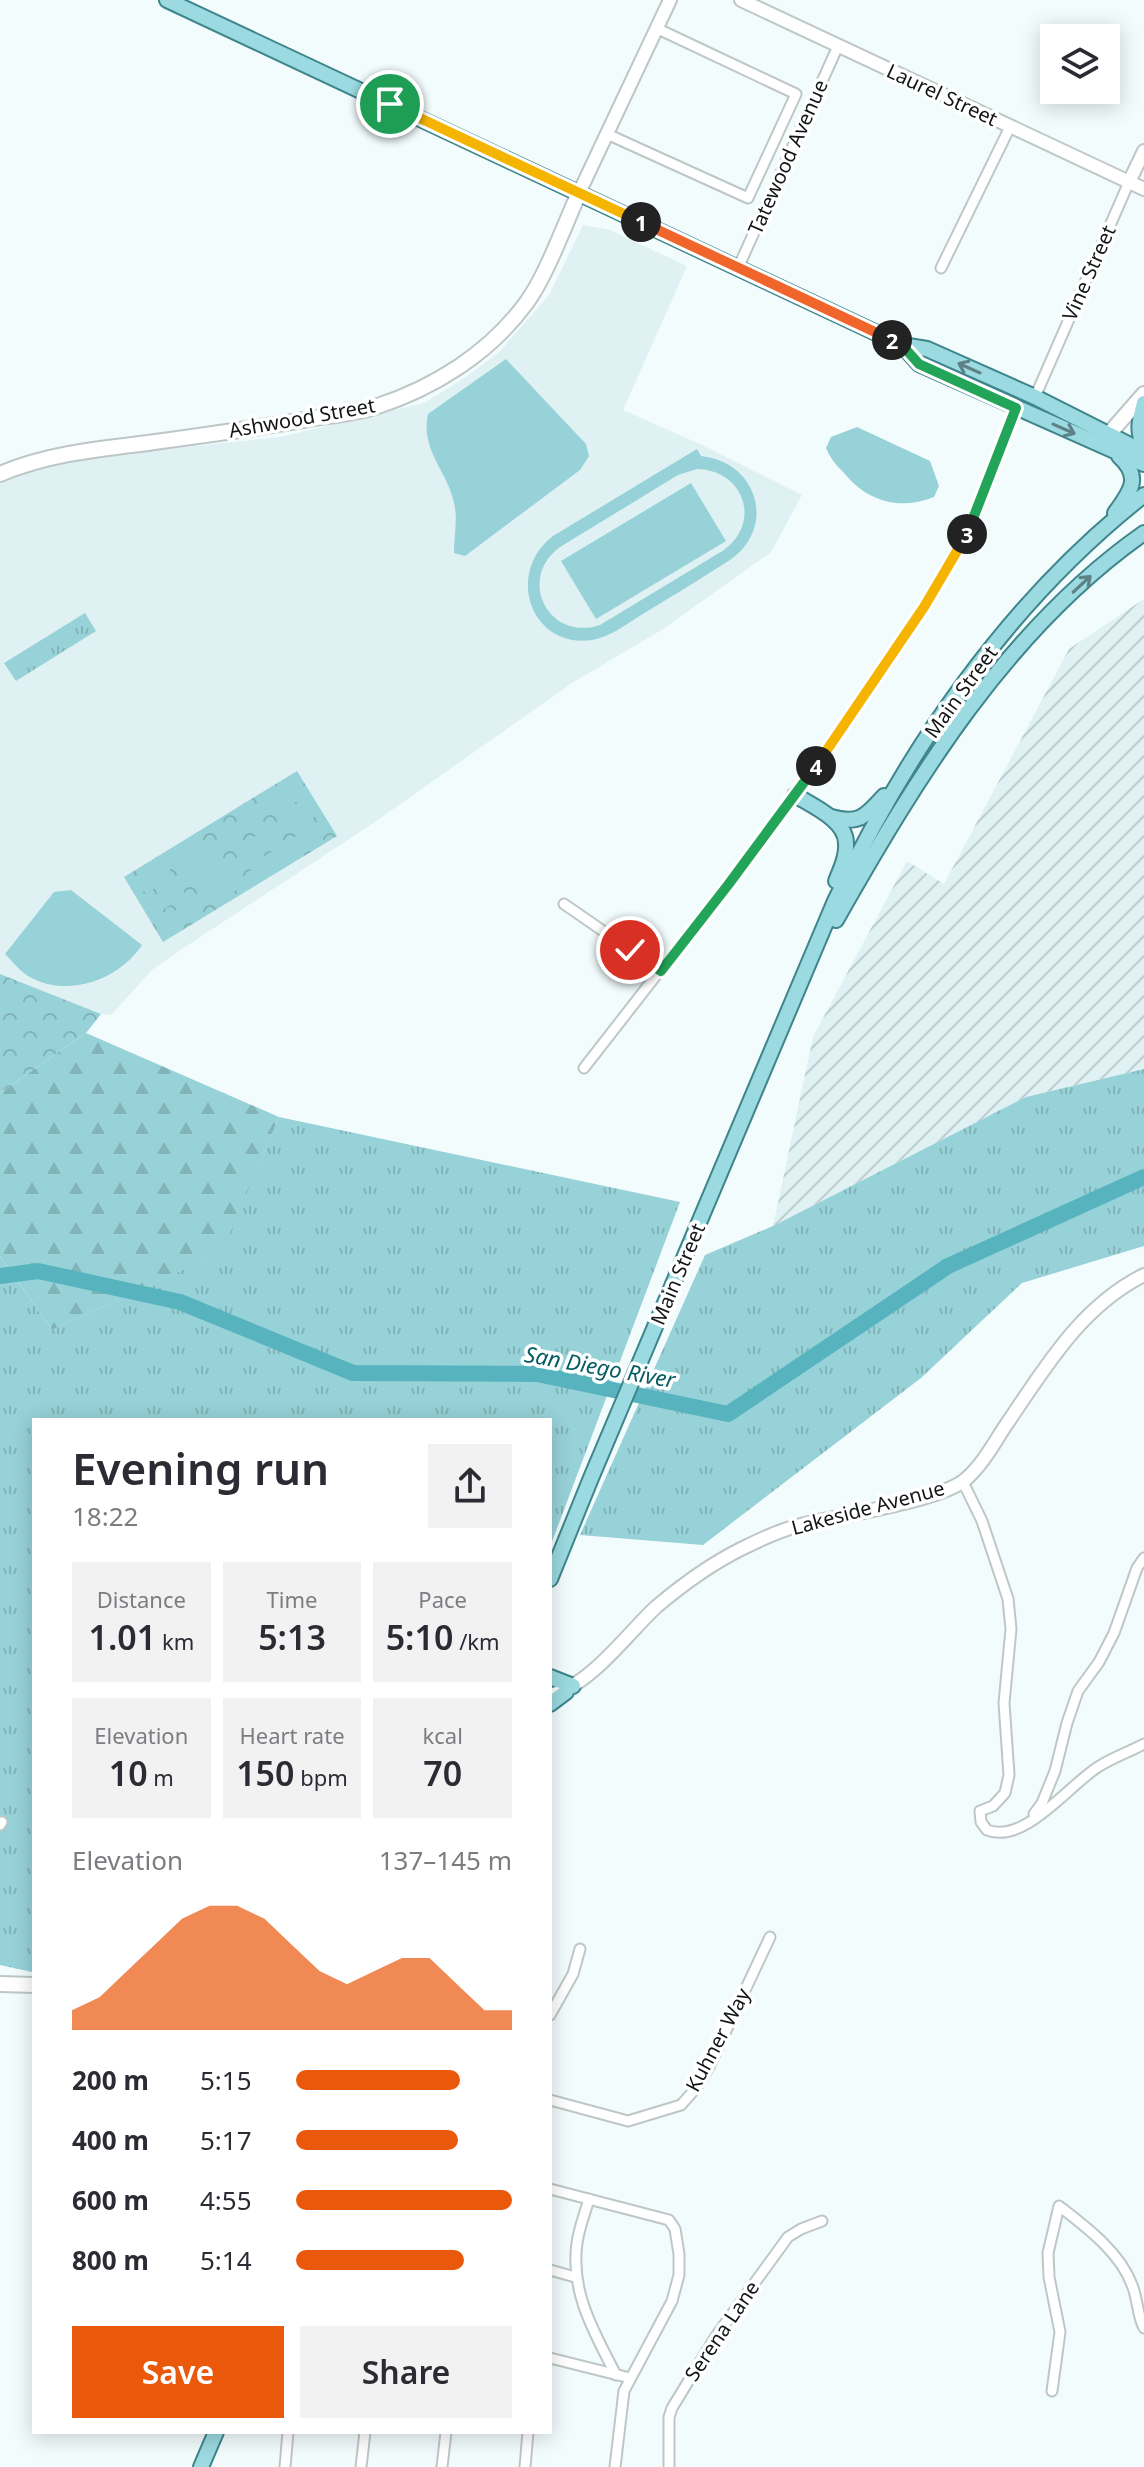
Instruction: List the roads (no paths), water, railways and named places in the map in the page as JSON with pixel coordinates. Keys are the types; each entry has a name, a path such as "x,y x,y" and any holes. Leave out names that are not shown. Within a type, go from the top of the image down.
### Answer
{"main road":[{"path":"167,0 902,345 927,349 1099,428 1107,443 1133,474 1131,489 1108,523"},
{"name":"Ashwood Street","path":"0,474 70,453 272,426 373,408 401,397 466,362 510,324 541,278 579,193"},
{"path":"902,345 919,364 1016,408 1107,443 1144,452"},
{"path":"1107,443 1144,394"},
{"path":"1144,403 1138,426 1144,446"},
{"path":"1107,443 1144,464"},
{"name":"Main Street","path":"552,1574 847,877 904,773 936,723 1017,615 1108,523 1144,495"},
{"name":"Main Street","path":"808,969 890,824 950,733 1029,637 1089,577 1144,533"},
{"path":"827,816 843,820 862,818 904,773"},
{"path":"795,795 827,816 846,837 846,846 808,969"},
{"path":"552,1678 569,1689 552,1702"},
{"path":"0,1984 32,1985"},
{"path":"201,2467 215,2434"}],"street":[{"name":"Ashwood Street","path":"579,193 670,0"},
{"name":"Laurel Street","path":"741,0 1144,189"},
{"path":"607,134 748,198 796,94 656,28"},
{"name":"Tatewood Avenue","path":"738,268 838,46"},
{"path":"941,268 1010,127"},
{"name":"Vine Street","path":"1035,397 1144,151"},
{"path":"584,1068 795,795 924,607 970,529 1016,408"},
{"path":"564,904 661,971"},
{"name":"Lakeside Avenue","path":"569,1689 657,1607 698,1575 738,1551 795,1527 932,1495 963,1482 984,1459 1058,1348 1108,1297 1144,1275"},
{"path":"963,1482 982,1521 1008,1599 1011,1629 1004,1703 1009,1775 1005,1793 993,1806 980,1811 981,1822 987,1830 1003,1834 1027,1824 1100,1765 1144,1744"},
{"path":"1027,1824 1042,1803 1055,1771 1078,1691 1099,1662 1114,1633 1137,1568 1144,1558"},
{"path":"552,1694 569,1689"},
{"name":"Kuhner Way","path":"552,2101 628,2121 681,2105 709,2067 770,1937"},
{"path":"552,2011 573,1974 580,1949"},
{"path":"552,2190 669,2220 675,2229 679,2275 672,2301 624,2391 615,2467"},
{"path":"589,2199 577,2241 575,2277 583,2309 616,2375"},
{"path":"1052,2391 1060,2332 1049,2277 1048,2253 1059,2206 1089,2229 1117,2259 1132,2284 1144,2328"},
{"name":"Serena Lane","path":"669,2467 669,2417 672,2408 716,2336 788,2237 822,2221"},
{"path":"552,2271 575,2277"},
{"path":"552,2359 630,2378"},
{"path":"285,2467 288,2434"},
{"path":"361,2467 365,2434"},
{"path":"442,2467 446,2434"},
{"path":"525,2467 528,2434"}],"waterway":[{"name":"San Diego River","path":"0,1276 38,1271 180,1302 353,1373 537,1374 728,1414 948,1266 1144,1177"}]}
